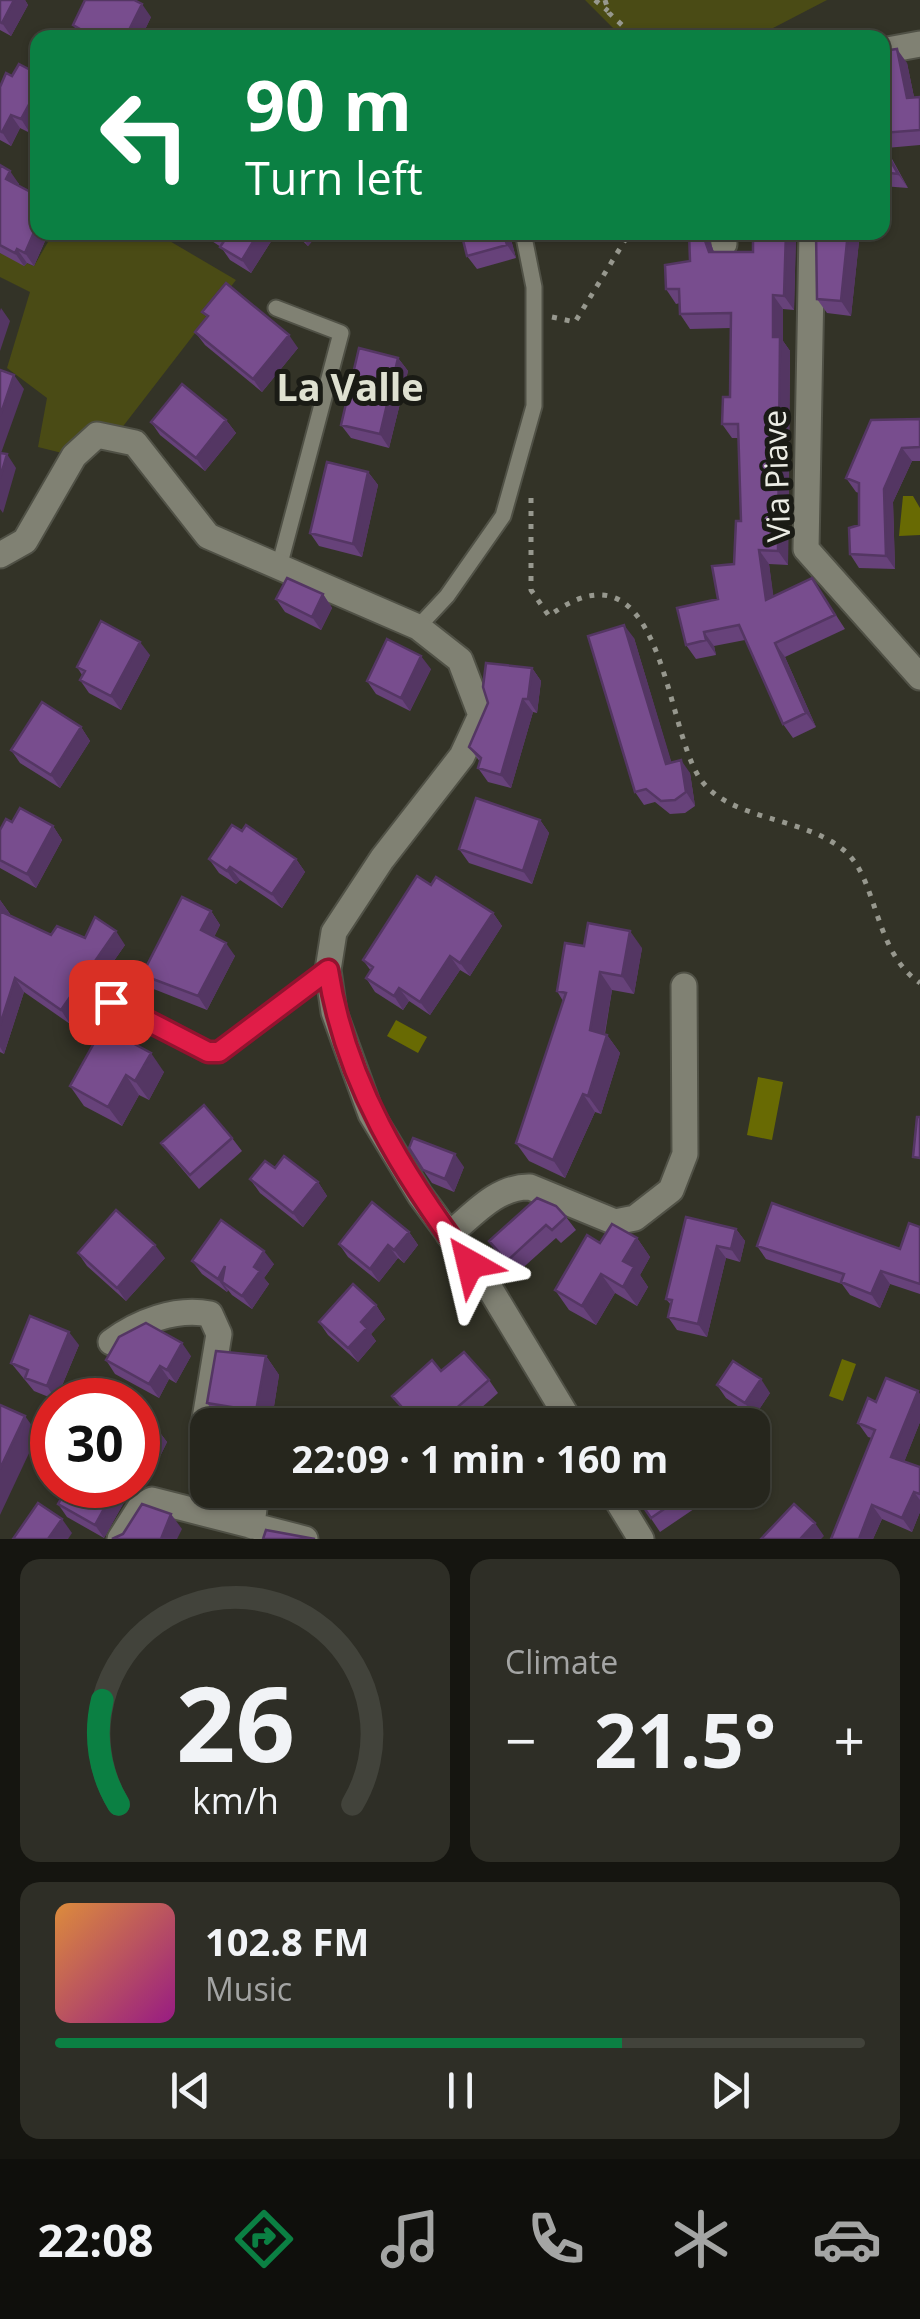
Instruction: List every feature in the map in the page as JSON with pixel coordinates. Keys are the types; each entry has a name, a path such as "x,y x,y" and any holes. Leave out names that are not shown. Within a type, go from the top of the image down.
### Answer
{"street":[{"path":"890,50 920,44"},
{"name":"Via Piave","path":"812,240 806,549 920,677"},
{"path":"0,556 24,540 74,456 97,435 135,443 208,536 418,627 460,660 481,715 462,756 382,860 334,932 328,970 334,1012 371,1114 449,1235 492,1292 562,1408"},
{"path":"449,1235 492,1198 516,1186 530,1187 615,1222 635,1218 671,1190 684,1154 684,986"},
{"path":"111,1342 134,1326 192,1310 210,1314 218,1334 207,1408"},
{"path":"120,1539 141,1506 152,1500 305,1539"},
{"path":"252,1526 254,1508"},
{"path":"622,1508 641,1539"}],"lane":[{"path":"418,627 447,596 503,516 534,406 534,287 524,240"},
{"path":"276,308 341,332 279,567"},
{"path":"111,1002 208,1052 219,1052 328,970"}],"path":[{"path":"595,0 628,30"},
{"path":"605,0 609,12"},
{"path":"575,322 625,240"},
{"path":"532,494 531,590 549,616 586,595 617,596 632,608 665,675 699,777 727,805 810,829 848,854 883,936 910,976 920,983"}],"shaded area":[{"path":"585,0 827,0 769,30 615,30"},
{"path":"46,240 168,240 236,280 114,438 74,456 38,447 47,398 7,368 30,292 0,277 0,253 34,266 48,242"},
{"path":"903,496 913,496 920,508 920,535 899,536"},
{"path":"396,1020 427,1037 418,1053 387,1036"},
{"path":"758,1077 783,1082 772,1140 747,1135"},
{"path":"842,1359 856,1364 843,1401 829,1396"}],"building":[{"path":"0,0 14,0 2,23 0,22"},
{"path":"85,0 134,0 142,4 129,30 82,30 73,25"},
{"path":"897,49 907,98 920,97 920,130 890,132 890,50"},
{"path":"19,64 30,70 30,103 21,119 11,115 2,132 0,87 6,73 12,76"},
{"path":"0,165 10,171 6,179 30,192 31,240 25,253 17,249 15,253 0,245"},
{"path":"254,240 242,260 220,247 224,241"},
{"path":"463,240 505,240 507,245 467,256"},
{"path":"689,240 705,240 709,252 753,252 753,240 786,240 784,296 773,295 773,337 780,337 778,551 759,550 766,600 812,578 835,615 775,643 806,713 783,724 739,625 704,632 706,640 686,645 677,608 718,599 712,566 734,564 736,521 741,521 738,424 722,424 723,397 730,397 731,313 680,314 679,289 666,289 665,265 690,261"},
{"path":"816,240 847,240 841,301 817,299"},
{"path":"226,283 289,335 253,379 195,332 208,316 202,312"},
{"path":"359,348 398,358 380,434 341,425"},
{"path":"0,370 14,375 0,416"},
{"path":"182,384 226,420 196,458 151,422"},
{"path":"920,419 920,447 902,448 884,489 886,556 850,554 849,528 859,525 859,483 846,478 871,420"},
{"path":"0,453 7,454 0,478"},
{"path":"327,462 368,472 353,544 310,533"},
{"path":"287,578 323,594 312,617 276,599"},
{"path":"101,621 140,642 111,696 80,680 85,671 77,667"},
{"path":"624,625 666,764 681,760 686,792 675,800 661,801 646,789 635,792 588,636"},
{"path":"387,639 421,656 401,698 367,681"},
{"path":"486,663 532,668 528,699 523,699 501,775 478,768 481,758 469,747 488,703 483,687"},
{"path":"42,702 81,727 51,775 11,750"},
{"path":"476,798 540,820 523,871 459,849"},
{"path":"20,808 53,826 27,874 0,860 0,830 6,819 12,822"},
{"path":"232,825 242,831 246,825 296,859 272,894 230,867 227,871 209,859"},
{"path":"417,876 431,885 436,877 493,913 460,963 450,956 420,1002 399,988 394,996 366,978 373,967 363,960"},
{"path":"182,897 211,911 201,930 226,943 198,996 142,975"},
{"path":"0,911 51,935 57,926 85,938 95,917 116,931 61,1010 15,978 0,1025"},
{"path":"588,923 630,931 622,976 600,972 590,1030 607,1035 588,1096 583,1094 553,1160 516,1143 566,993 557,991 565,943 584,946"},
{"path":"103,1027 151,1053 135,1081 126,1075 108,1107 70,1086"},
{"path":"204,1105 232,1138 190,1175 161,1143"},
{"path":"920,1117 920,1158 913,1157"},
{"path":"413,1138 455,1154 445,1179 423,1170 409,1148"},
{"path":"284,1156 318,1182 293,1213 250,1179 265,1161 275,1168"},
{"path":"537,1198 556,1206 566,1217 552,1230 546,1225 507,1261 489,1241"},
{"path":"372,1202 409,1232 394,1250 388,1245 370,1269 339,1244"},
{"path":"772,1203 900,1249 909,1223 920,1227 920,1284 881,1271 871,1294 841,1282 844,1274 757,1246"},
{"path":"116,1210 155,1245 117,1288 78,1253"},
{"path":"686,1217 736,1229 731,1249 717,1246 698,1324 668,1317 672,1300 666,1299"},
{"path":"221,1220 264,1251 254,1267 260,1271 242,1296 222,1282 225,1266 218,1279 192,1261"},
{"path":"612,1224 637,1238 623,1261 634,1267 623,1287 601,1274 582,1306 555,1290 587,1235 600,1243"},
{"path":"353,1284 376,1305 361,1322 367,1328 348,1348 319,1322"},
{"path":"30,1316 69,1332 50,1378 25,1378 28,1370 11,1363"},
{"path":"146,1323 182,1343 167,1370 160,1366 153,1378 138,1378 106,1360 119,1337"},
{"path":"216,1351 266,1356 257,1408 207,1403"},
{"path":"464,1352 489,1380 457,1408 403,1408 392,1396 432,1360 441,1371"},
{"path":"733,1361 761,1379 745,1403 717,1385"},
{"path":"886,1378 918,1391 891,1457 920,1467 920,1494 914,1492 902,1518 872,1505 859,1539 831,1539 875,1430 858,1423 868,1398 876,1402"},
{"path":"0,1405 25,1416 0,1469"},
{"path":"794,1504 815,1523 800,1539 761,1539"},
{"path":"35,1508 46,1508 62,1519 48,1539 13,1539"},
{"path":"65,1508 104,1508 95,1525"},
{"path":"139,1508 171,1514 161,1539 112,1539 123,1534"},
{"path":"644,1508 666,1508 651,1518"},
{"path":"266,1530 315,1539 263,1539"}],"district":[{"name":"La Valle","path":"350,388"}],"route":[{"path":"111,1002 208,1052 219,1052 328,970 334,1012 371,1114 420,1196 470,1264"}]}
